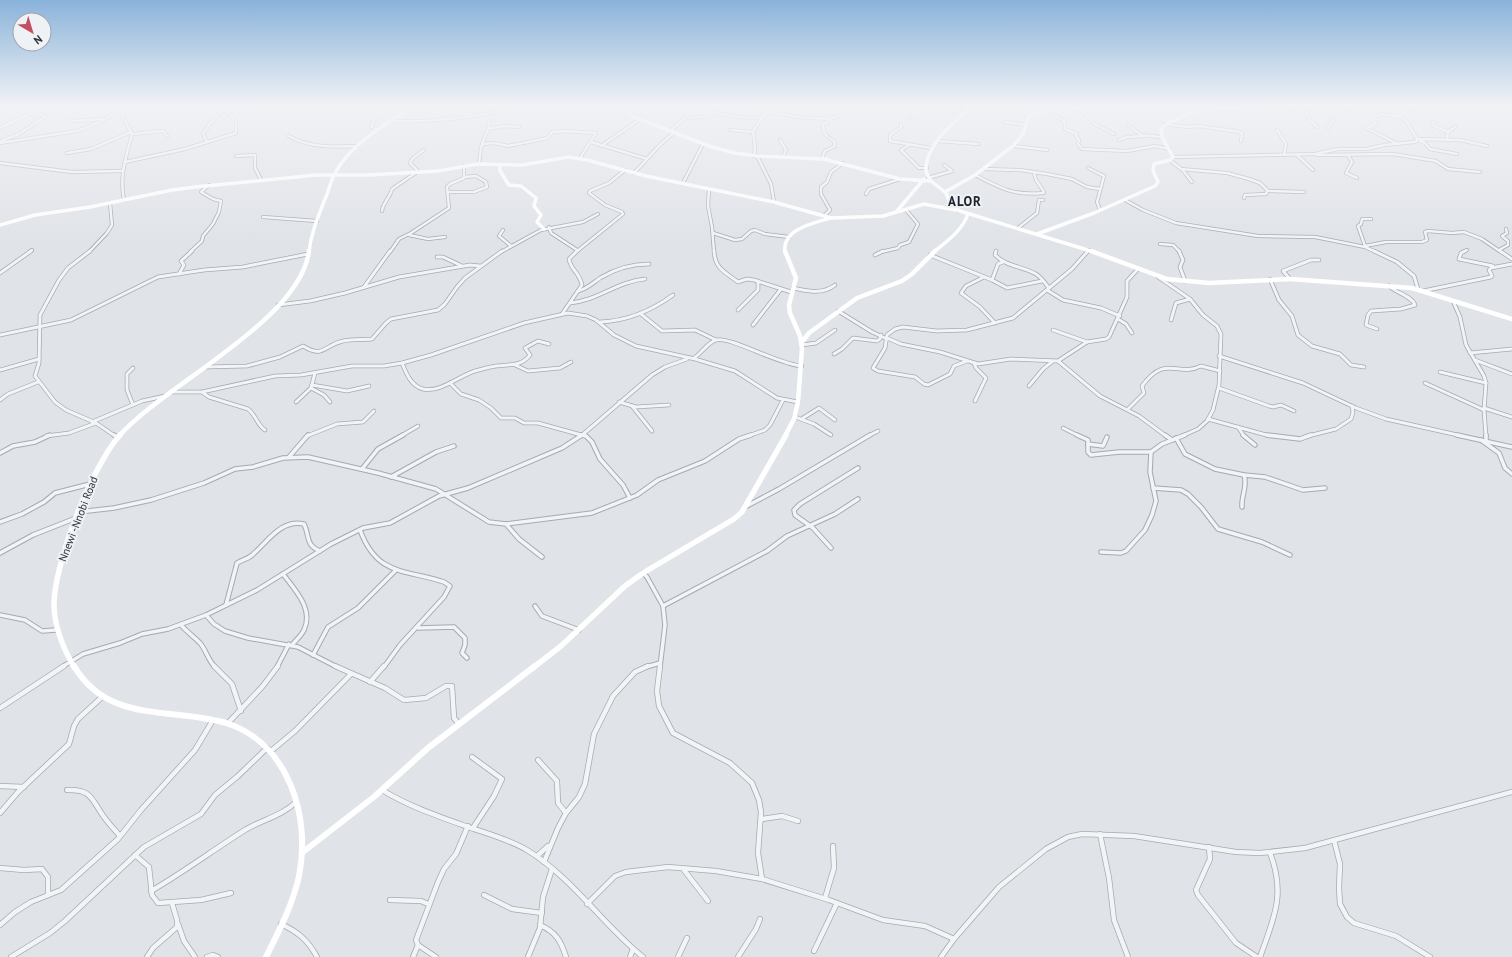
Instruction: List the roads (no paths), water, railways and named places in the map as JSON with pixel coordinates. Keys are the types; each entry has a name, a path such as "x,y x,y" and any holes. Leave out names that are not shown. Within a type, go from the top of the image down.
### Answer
{"main road":[{"name":"Nnewi -Nnobi Road","path":"266,957 294,894 303,852 303,822 297,801 286,773 269,749 247,731 228,723 124,706 102,696 84,681 69,661 56,630 54,597 65,548 79,512 103,458 117,437 142,413 206,367 278,306 304,269 317,221 334,175 353,150"},
{"path":"719,150 755,156 822,158 900,179 922,181 929,178"},
{"path":"930,150 926,160 929,178 945,192 951,205 956,210"},
{"path":"945,192 975,174 1008,150"},
{"path":"1036,234 1125,200 1158,184 1153,171 1154,164 1171,159 1169,150"},
{"path":"0,225 35,215 110,203 172,190 209,185 334,175 447,170 479,164 522,165 564,157 580,158 634,173 774,202 831,218"},
{"path":"500,165 500,171 509,185 521,186 536,198 534,206 541,215 536,222 544,229"},
{"path":"903,210 922,181"},
{"path":"303,852 382,790 424,752 519,680 580,630 616,594 643,573 734,519 745,507 795,417 802,366 802,343 790,316 788,302 795,274 785,249 789,237 811,224 831,218 873,217 895,213 924,204 956,210 1089,250 1158,277 1185,282 1208,283 1290,279 1418,289 1512,319"},
{"path":"802,343 809,333 838,311 863,295 905,279 956,233 965,222 968,214"}],"street":[{"path":"67,153 87,150"},
{"path":"124,200 121,186 122,171 128,150"},
{"path":"125,162 182,150"},
{"path":"382,211 383,204 390,197 392,189 417,172 417,170 410,163 413,158 424,150"},
{"path":"479,164 481,150"},
{"path":"580,158 586,150"},
{"path":"614,150 647,159"},
{"path":"634,173 655,150"},
{"path":"683,183 700,150"},
{"path":"755,150 755,156 765,170 774,192 774,202"},
{"path":"783,157 786,150"},
{"path":"822,158 825,151 828,150"},
{"path":"902,150 919,168 927,168"},
{"path":"1097,150 1127,151 1135,150"},
{"path":"1284,155 1288,150"},
{"path":"1171,159 1315,154 1335,150"},
{"path":"1434,150 1457,154"},
{"path":"1315,154 1326,156 1393,154 1436,161 1448,169 1480,172"},
{"path":"236,156 256,155 254,164 256,172 261,180"},
{"path":"1297,155 1313,170"},
{"path":"1348,155 1352,162 1346,173 1357,178"},
{"path":"1171,159 1192,182"},
{"path":"0,163 75,172 122,171"},
{"path":"824,216 830,210 822,194 821,187 827,182 831,171 843,163"},
{"path":"929,178 952,171 944,164"},
{"path":"464,166 464,177"},
{"path":"1088,168 1104,176 1100,189 1098,206 1100,210"},
{"path":"982,169 1034,172 1066,178 1087,187 1100,189"},
{"path":"1181,169 1226,173 1246,178 1260,183 1267,191"},
{"path":"562,314 582,285 580,276 570,266 568,259 622,214 622,212 600,201 589,193 593,189 609,183 625,170"},
{"path":"975,174 1008,192 1021,194 1043,193 1044,192 1036,180 1034,172"},
{"path":"364,287 398,240 448,208 448,192 449,185 464,177 476,176 486,182 487,186 484,190 476,192 448,192"},
{"path":"866,194 869,189 900,179"},
{"path":"179,274 184,265 181,261 202,241 203,236 213,224 219,212 221,201 212,199 201,192 209,185"},
{"path":"709,189 707,197 708,208 713,233 715,262 717,266 738,282 750,279 781,289 820,292 828,290 835,285"},
{"path":"1244,198 1245,195 1266,194 1267,191 1304,192"},
{"path":"1018,228 1036,214 1039,200 1043,200"},
{"path":"1125,200 1143,210 1176,223 1222,229 1258,236 1321,238 1365,246 1398,262 1414,276 1418,289"},
{"path":"110,203 112,225 108,233 89,252 68,268 40,315 40,359 35,376 38,382 55,402 66,410 94,422 117,437"},
{"path":"875,255 883,251 898,248 900,245 909,242 918,224 903,210"},
{"path":"206,367 247,366 280,357 303,346 313,352 318,352 343,341 372,339 389,320 406,314 430,313 443,306 457,287 478,265 511,246 549,227 583,221 598,214"},
{"path":"263,217 317,221"},
{"path":"1365,246 1358,226 1361,224 1362,219 1371,219"},
{"path":"549,227 551,233 577,250"},
{"path":"503,230 499,236 511,246"},
{"path":"713,233 735,240 743,238 752,230 789,237"},
{"path":"1499,250 1508,245 1508,241 1502,237 1506,233 1506,230"},
{"path":"1365,246 1386,242 1422,242 1427,240 1425,232 1428,231 1456,233 1463,231 1477,237 1512,259"},
{"path":"408,235 428,239 445,237"},
{"path":"1160,244 1173,244 1178,249 1183,260 1180,267 1185,282"},
{"path":"0,274 32,250"},
{"path":"834,354 853,338 877,340 880,339 881,336 899,328 933,331 967,330 1013,318 1072,269 1089,250"},
{"path":"1467,250 1461,253 1458,259 1494,266 1512,264"},
{"path":"996,251 996,257 1004,262 1035,274 1048,289 1063,300 1102,308 1119,317 1132,333"},
{"path":"0,335 66,322 77,318 158,277 243,267 308,254"},
{"path":"930,255 992,280 1010,289 1042,281"},
{"path":"437,257 462,266"},
{"path":"1290,279 1283,271 1311,260 1319,260"},
{"path":"992,280 998,264 1004,262"},
{"path":"578,291 582,291 599,279 613,272 640,264 649,264"},
{"path":"278,306 314,300 399,277 462,266 478,265"},
{"path":"1423,291 1491,277 1492,276 1489,269 1494,266"},
{"path":"838,311 872,332 901,344 940,352 974,364 1011,359 1058,361 1087,342 1107,339 1113,331 1127,297 1127,281 1138,269"},
{"path":"984,277 966,286 961,294 980,307 995,323"},
{"path":"1063,428 1087,440 1088,452 1091,455 1119,452 1151,452 1174,439 1197,429 1208,419 1219,388 1221,334 1190,299 1158,277"},
{"path":"570,303 588,300 634,280 645,279"},
{"path":"1270,279 1279,300 1292,316 1298,335 1312,346 1340,354 1351,365 1364,367"},
{"path":"738,310 758,290 758,281"},
{"path":"1377,329 1366,324 1368,315 1371,311 1401,309 1415,305 1410,298 1398,294 1389,286"},
{"path":"753,325 781,289"},
{"path":"171,392 202,392 275,376 315,373 352,366 384,366 402,363 431,355 505,328 562,314 579,315 600,322 613,321 641,314 673,295"},
{"path":"1171,320 1176,303 1190,299"},
{"path":"1453,300 1460,317 1462,331 1470,353 1484,376 1486,383 1484,409 1486,440"},
{"path":"641,314 662,331 695,330 716,340 740,345 784,363 802,366"},
{"path":"600,322 614,335 636,346 687,359 694,359 743,375 768,393 783,400 798,402"},
{"path":"802,343 810,346 835,330"},
{"path":"1053,330 1087,342"},
{"path":"888,334 885,348 873,368 876,371 915,377 924,384 928,385 950,374 954,366 967,361"},
{"path":"694,359 716,340"},
{"path":"402,363 410,379 419,388 426,389 450,383 466,374 491,366 514,365 528,358 530,355 525,348 536,341 542,341 549,344"},
{"path":"1470,353 1480,354 1498,348 1512,349"},
{"path":"1219,356 1303,383 1352,406 1392,421 1486,440 1512,447"},
{"path":"0,370 40,359"},
{"path":"0,708 69,661 83,654 106,648 142,634 181,625 206,615 257,590 320,551 360,530 390,523 446,494 468,488 550,454 572,442 659,370 687,359"},
{"path":"1474,359 1512,374"},
{"path":"1029,386 1043,369 1053,361"},
{"path":"1058,361 1100,396 1128,409 1148,421 1174,439 1187,455 1215,469 1244,475 1265,477 1303,490 1325,488"},
{"path":"514,365 528,371 560,368 570,362"},
{"path":"974,364 986,378 980,386 975,401"},
{"path":"1128,409 1142,396 1144,393 1142,386 1150,375 1155,372 1172,367 1193,370 1201,366 1220,371"},
{"path":"132,368 127,374 128,383 126,388 133,405"},
{"path":"1440,372 1486,383"},
{"path":"296,402 311,386 315,373"},
{"path":"0,400 8,394 38,382"},
{"path":"450,383 461,394 479,400 491,408 501,418 515,418 524,422 538,423 566,432 582,434 590,438 600,459 619,479 630,498"},
{"path":"1425,383 1484,409 1512,417"},
{"path":"311,386 347,391 369,386"},
{"path":"311,386 324,395 330,402"},
{"path":"1219,388 1269,406 1273,407 1281,405 1294,411"},
{"path":"202,392 202,394 238,406 252,413 260,427 266,430"},
{"path":"0,453 14,446 34,442 48,435 69,433 133,405 165,396"},
{"path":"79,512 114,508 151,500 204,483 235,469 253,467 289,457 318,458 436,489 489,522 506,524 592,513 637,495 658,480 705,461 739,439 765,430 770,425 783,400"},
{"path":"619,402 623,405 632,406 656,407 669,405"},
{"path":"632,406 652,431"},
{"path":"1208,419 1271,436 1300,440 1310,435 1336,429 1350,419 1353,412 1352,406"},
{"path":"802,418 819,408 835,420"},
{"path":"289,457 306,436 337,424 362,422 374,411"},
{"path":"795,417 802,418 809,423 820,427 831,435"},
{"path":"362,469 378,449 418,426"},
{"path":"1238,427 1245,438 1255,445"},
{"path":"745,507 785,486 842,449 878,431"},
{"path":"1088,444 1104,445 1107,437"},
{"path":"1481,440 1499,453 1504,468 1512,474"},
{"path":"391,476 436,452 454,446"},
{"path":"1101,552 1121,553 1126,550 1145,530 1156,505 1150,472 1151,452"},
{"path":"831,548 794,512 796,507 858,468"},
{"path":"1242,507 1242,499 1246,486 1246,479 1244,475"},
{"path":"0,522 22,514 44,502 55,493 91,484"},
{"path":"1153,488 1181,490 1201,507 1218,529 1262,542 1290,555"},
{"path":"663,606 772,548 787,536 835,514 858,499"},
{"path":"0,552 33,535 77,518"},
{"path":"226,605 237,563 249,558 273,534 287,525 296,522 304,524 307,537 313,548 320,551"},
{"path":"506,524 518,539 542,557"},
{"path":"360,530 365,546 381,562 396,570 430,578 446,583 450,586 444,597 418,628 400,645 391,659 370,682"},
{"path":"313,655 328,627 358,608 396,570"},
{"path":"643,573 647,577 663,606 665,625 657,696 659,706 669,726 678,736 730,763 746,776 756,790 762,819 758,853 762,879"},
{"path":"228,723 267,684 281,664 291,645 304,629 306,611 298,592 283,574"},
{"path":"535,606 542,616 580,630"},
{"path":"0,615 24,620 43,632 48,633 56,630"},
{"path":"206,615 210,622 223,631 304,649 351,674 393,690 404,700 432,696 446,686 452,686 454,718 459,724"},
{"path":"181,625 188,634 200,643 211,663 232,684 241,711"},
{"path":"418,628 454,628 465,638 465,645 462,653 467,658"},
{"path":"544,862 550,844 566,813 579,797 585,784 594,734 613,696 635,672 648,666 660,663"},
{"path":"11,957 50,933 65,921 144,847 201,814 215,795 269,749 295,731 351,674"},
{"path":"0,813 24,787 70,744 72,739 72,729 75,723 102,696"},
{"path":"0,924 14,913 48,894 61,890 120,836 141,810 196,750 213,720"},
{"path":"436,957 418,945 416,940 428,904 444,869 456,854 471,827 494,796 502,779 472,757"},
{"path":"538,760 557,781 556,800 562,810 566,813"},
{"path":"0,786 24,787"},
{"path":"67,790 81,790 90,796 98,804 103,815 120,836"},
{"path":"382,790 405,803 518,845 537,856 552,868 610,929 643,957"},
{"path":"941,957 954,939 999,887 1046,849 1068,837 1082,834 1134,836 1236,852 1270,853 1305,848 1512,792"},
{"path":"151,891 184,871 246,829 290,808 297,801"},
{"path":"762,819 782,816 798,821"},
{"path":"1100,834 1109,878 1114,920 1128,957"},
{"path":"1334,840 1339,860 1338,893 1341,908 1348,919 1354,923 1396,936 1430,957"},
{"path":"537,856 550,844"},
{"path":"825,898 834,868 833,846"},
{"path":"1209,847 1210,859 1196,890 1198,895 1236,943 1258,957 1270,932 1278,898 1279,874 1270,853"},
{"path":"135,855 149,867 151,891 154,899 158,903 200,900 231,893"},
{"path":"587,904 607,883 620,874 668,867 684,870 716,871 762,879 825,898 883,920 924,926 954,939"},
{"path":"0,868 24,870 42,868 45,870 49,882 48,894"},
{"path":"528,957 540,925 543,897 552,868"},
{"path":"684,870 708,901"},
{"path":"484,895 496,903 512,910 524,913 542,913"},
{"path":"390,900 421,901 428,904"},
{"path":"172,903 184,941 195,957"},
{"path":"814,951 820,937 833,917 837,903"},
{"path":"738,957 745,943 756,930 760,919"},
{"path":"147,957 163,939 174,931 178,924"},
{"path":"281,924 298,931 304,937 316,957"},
{"path":"540,925 550,928 555,932 563,946 566,957"},
{"path":"678,957 687,938"},
{"path":"413,957 418,945"},
{"path":"630,957 633,949"},
{"path":"207,957 213,955 218,957"}],"district":[{"name":"ALOR","path":"965,201"}]}
